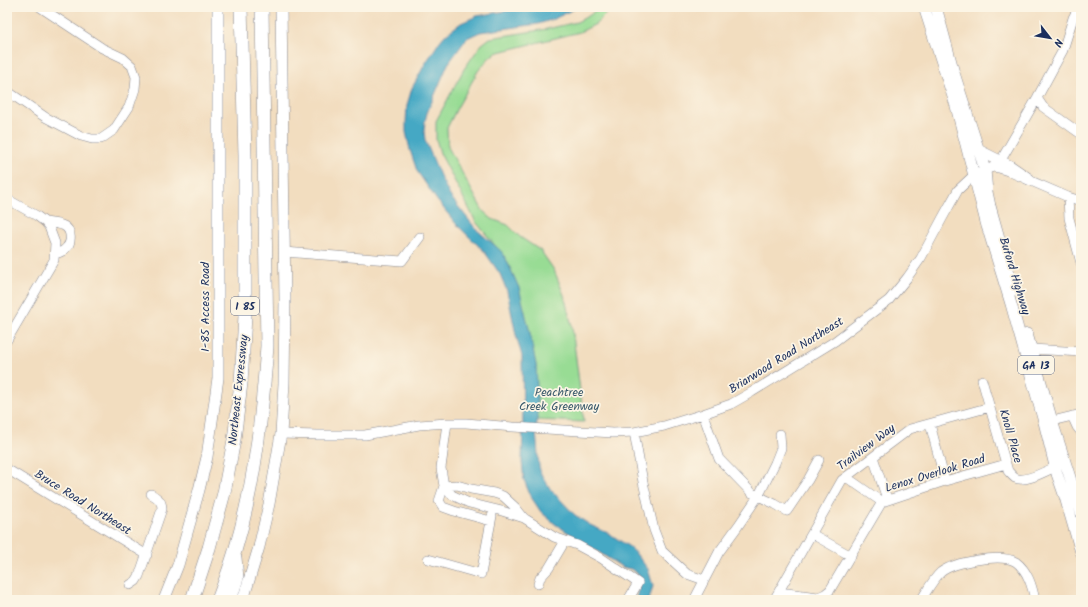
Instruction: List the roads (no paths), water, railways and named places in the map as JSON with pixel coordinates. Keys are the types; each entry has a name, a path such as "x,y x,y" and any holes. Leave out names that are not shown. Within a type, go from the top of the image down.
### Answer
{"highway":[{"name":"Northeast Expressway","path":"192,599 210,548 224,493 234,440 241,383 244,316 245,155 241,7"},
{"name":"Northeast Expressway","path":"218,600 235,552 243,522 259,439 263,396 266,346 262,7"},
{"path":"230,600 237,578 235,552"}],"main road":[{"name":"I-85 Access Road","path":"164,600 178,565 199,490 207,457 218,378 218,7"},
{"path":"243,600 270,504 281,434 284,383 285,300 281,7"},
{"name":"Buford Highway","path":"924,7 956,106 986,226 1011,304 1044,422 1055,468 1081,552"},
{"name":"Buford Highway","path":"936,7 954,73 985,170 990,206 1017,302 1052,421 1081,512"},
{"path":"978,150 1010,166 1029,179"}],"street":[{"path":"7,91 45,117 81,136 92,139 101,138 114,130 129,106 135,89 136,76 132,66 123,58 102,48 40,7"},
{"path":"1004,155 1064,50 1073,18 1079,7"},
{"path":"1037,98 1044,107 1081,134"},
{"name":"Briarwood Road Northeast","path":"281,434 365,435 447,423 613,433 634,432 664,426 731,404 835,341 889,300 921,258 958,190 973,176 993,167 999,168 1081,201"},
{"path":"1068,197 1069,218 1079,248 1081,263"},
{"path":"7,199 45,222 49,227 55,243 54,260 7,340"},
{"path":"45,222 65,226 70,232 68,247 61,252 54,254"},
{"path":"284,252 402,261 420,237"},
{"path":"1032,349 1081,352"},
{"name":"Knoll Place","path":"982,380 1008,471 1014,478 1022,480 1055,468"},
{"name":"Trailview Way","path":"774,600 842,480 910,429 990,407"},
{"path":"703,414 719,459 752,493 759,495 787,512 819,460"},
{"path":"1052,421 1076,415 1081,432"},
{"path":"447,423 441,468 444,486 439,501 443,507 491,521"},
{"path":"930,424 945,481"},
{"path":"634,432 654,530 662,551 687,574 704,580"},
{"path":"694,600 719,552 759,495 781,448 780,434"},
{"path":"873,457 885,501"},
{"name":"Lenox Overlook Road","path":"779,592 818,597 826,594 830,590 885,501 945,481 1006,464"},
{"name":"Bruce Road Northeast","path":"7,469 147,555"},
{"path":"846,477 885,501"},
{"path":"444,486 457,485 504,496 524,518"},
{"path":"444,486 452,494 469,503 493,508 524,518 554,537 577,545 601,558 638,583 628,600"},
{"path":"130,585 136,581 139,576 162,509 160,499 152,494"},
{"path":"428,559 481,574 493,508"},
{"path":"812,534 851,556"},
{"path":"538,584 540,578 549,568 565,541"},
{"path":"921,600 941,572 954,565 970,561 1006,559 1015,562 1024,570 1031,582 1035,600"}],"water":[{"path":"529,7 578,7 554,19 538,24 480,32 467,38 448,64 427,113 424,131 425,140 450,196 476,229 501,251 519,288 536,365 536,432 541,474 551,490 575,515 590,525 610,534 631,548 637,555 648,569 653,586 649,600 637,600 639,587 638,574 631,569 622,567 555,524 541,512 531,497 524,480 522,462 522,356 507,291 500,274 484,251 457,225 436,199 417,171 406,132 407,105 412,88 425,64 446,34 461,23 477,16"}],"park label":[{"name":"Peachtree Creek Greenway","path":"559,399"}]}
